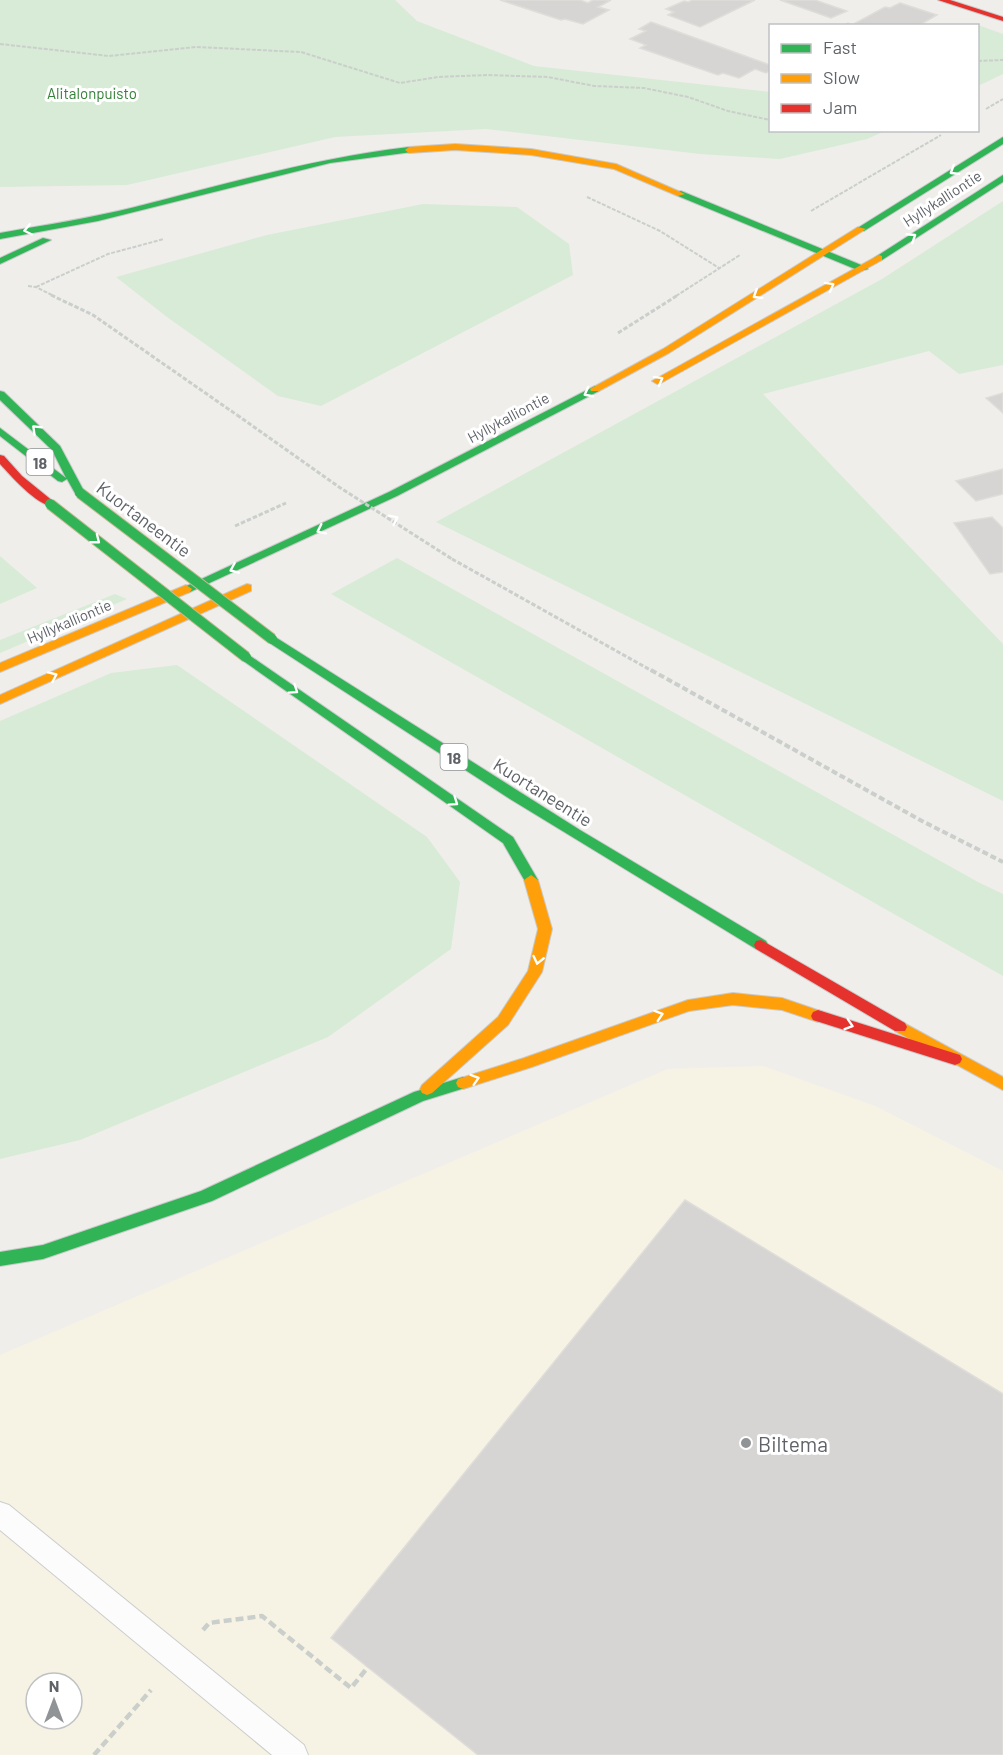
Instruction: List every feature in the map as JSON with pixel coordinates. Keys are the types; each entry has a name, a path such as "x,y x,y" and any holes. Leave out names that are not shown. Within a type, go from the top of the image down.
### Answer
{"main road":[{"path":"942,0 1003,19"},
{"name":"Hyllykalliontie","path":"0,668 287,546 460,462 666,351 1003,140"},
{"path":"0,236 98,218 306,166 372,153 455,147 531,152 616,167 863,268"},
{"name":"Hyllykalliontie","path":"644,388 863,268 1003,177"},
{"path":"0,261 98,218"},
{"path":"0,394 56,448 80,494"},
{"name":"Kuortaneentie","path":"0,431 272,639 387,715 637,873 955,1059 1003,1084"},
{"path":"0,458 18,478 50,504 246,657 508,840 532,881 545,929 535,972 503,1021 419,1096"},
{"path":"0,700 260,582"},
{"path":"0,1259 43,1252 206,1196 419,1096 527,1063 688,1006 733,999 782,1004 955,1059"}],"lane":[{"path":"0,1514 294,1755"}],"path":[{"path":"0,45 109,56 196,47 301,52 400,83 438,77 487,75 548,77 594,86 644,88 688,97 728,111 769,120"},
{"path":"979,61 1003,60"},
{"path":"979,113 1003,99"},
{"path":"816,208 946,132"},
{"path":"578,194 660,231 719,268"},
{"path":"36,287 108,254 164,239"},
{"path":"614,336 741,254"},
{"path":"27,286 36,287 93,315 339,487 452,558 922,821 1003,862"},
{"path":"328,484 338,479"},
{"path":"232,527 296,498"}],"shaded area":[{"path":"763,1066 875,1106 1003,1171 1003,1755 0,1755 0,1355 668,1069"}],"green space":[{"name":"Alitalonpuisto","path":"0,0 395,0 417,21 534,66 769,92 769,132 883,132 867,139 780,159 700,154 486,129 335,137 127,185 0,187"},
{"path":"979,25 1003,34 1003,74 979,86"},
{"path":"1003,201 1003,365 959,374 929,351 763,394 1003,644 1003,801 436,522 882,279"},
{"path":"423,204 517,207 569,244 573,275 321,406 278,396 167,317 116,277 267,235"},
{"path":"0,556 37,588 0,604"},
{"path":"397,558 1003,894 1003,976 331,594"},
{"path":"115,594 127,599 0,653 0,640"},
{"path":"177,665 427,837 460,882 451,949 328,1037 80,1140 0,1159 0,721 111,673"}],"building":[{"path":"500,0 580,0 588,3 593,0 611,0 598,7 609,10 583,24 561,20"},
{"path":"755,0 700,27 668,15 674,12 666,9 684,1"},
{"path":"780,0 815,0 847,11 831,18"},
{"path":"900,3 937,15 921,24 854,24 885,7 890,8"},
{"path":"651,22 769,65 769,71 766,73 755,69 739,78 723,73 718,75 640,48 646,45 630,39 646,31 639,29"},
{"path":"1003,393 1003,413 986,398"},
{"path":"1003,469 1003,494 976,501 956,481"},
{"path":"992,517 1003,528 1003,572 990,574 954,523"},
{"name":"Biltema","path":"685,1200 1003,1394 1003,1755 478,1755 331,1638"}],"traffic: fast":[{"path":"861,229 1003,140"},
{"path":"0,236 98,218 291,169 369,154 409,150"},
{"path":"879,258 1003,178"},
{"path":"681,194 863,269"},
{"path":"0,261 46,240"},
{"path":"186,589 393,494 595,389"},
{"path":"0,394 56,448 80,493"},
{"path":"0,431 62,479"},
{"path":"80,493 272,639"},
{"path":"50,504 246,657"},
{"path":"272,639 515,795 761,945"},
{"path":"246,657 508,840 531,880"},
{"path":"0,1259 43,1252 206,1196 419,1096 463,1083"}],"traffic: slow":[{"path":"409,150 455,147 531,152 616,167 681,194"},
{"path":"595,389 666,351 861,229"},
{"path":"657,381 879,258"},
{"path":"0,700 247,588"},
{"path":"0,668 186,589"},
{"path":"427,1089 503,1021 535,972 545,929 531,880"},
{"path":"463,1083 688,1006 733,999 782,1004 818,1016"},
{"path":"900,1027 1003,1084"}],"traffic: jam":[{"path":"942,0 1003,19"},
{"path":"0,458 18,478 50,504"},
{"path":"761,945 900,1027"},
{"path":"818,1016 955,1059"}],"place":[{"name":"Biltema","path":"746,1443"}]}
